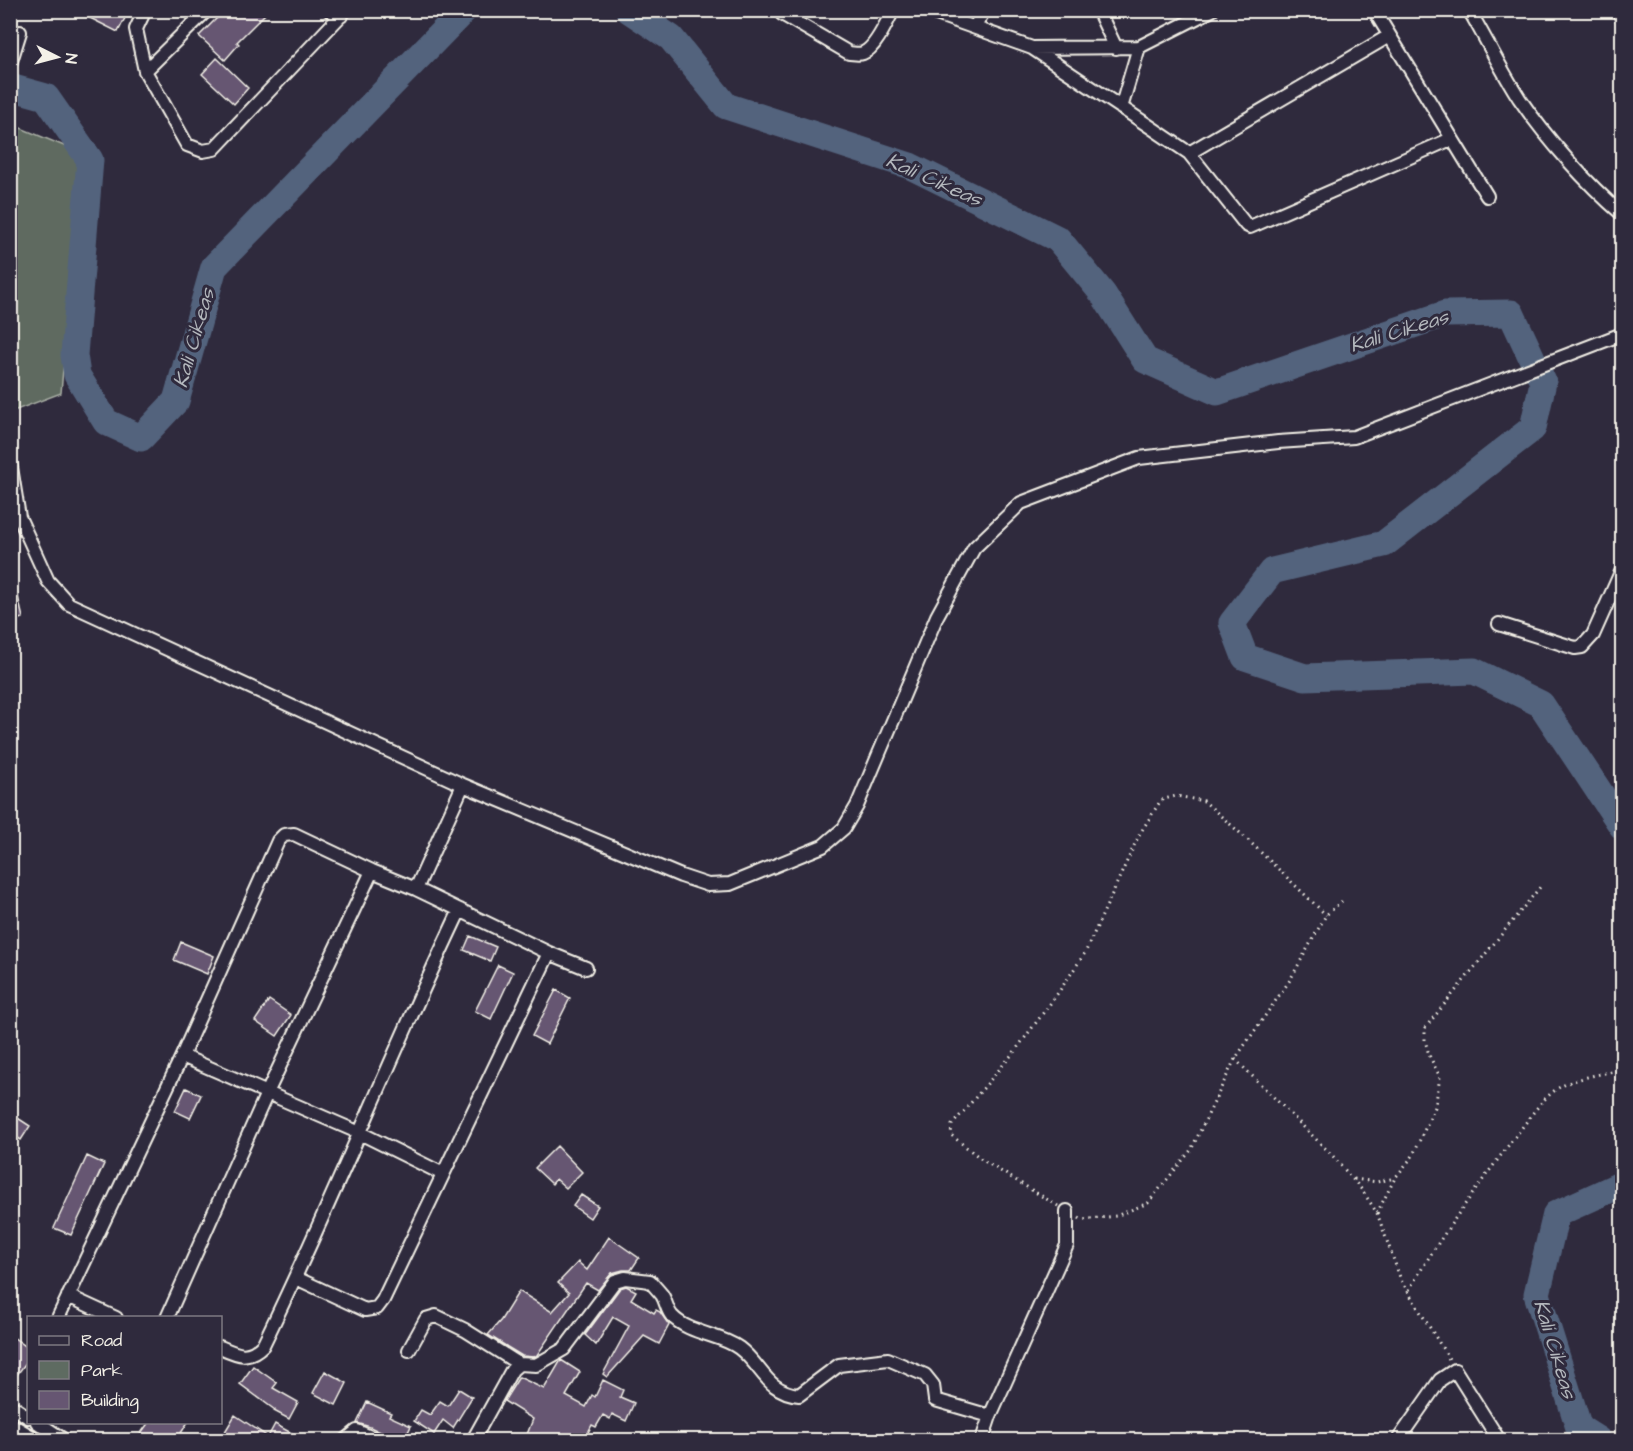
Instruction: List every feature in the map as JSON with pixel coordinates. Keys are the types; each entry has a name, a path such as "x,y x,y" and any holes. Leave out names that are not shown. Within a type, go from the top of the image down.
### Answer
{"street":[{"path":"145,10 136,29 145,71 187,145 203,151 214,148 344,13"},
{"path":"145,71 207,10"},
{"path":"329,10 344,13"},
{"path":"779,10 782,14 849,53 857,54 864,53 873,46 893,10"},
{"path":"925,10 1032,48 1189,153 1246,225 1253,227 1451,139"},
{"path":"975,27 984,10"},
{"path":"1098,10 1116,48"},
{"path":"1032,48 1139,47 1212,10"},
{"path":"1374,10 1487,196"},
{"path":"1469,10 1520,99 1600,195 1623,214"},
{"path":"1618,10 1622,17"},
{"path":"10,64 20,32"},
{"path":"1189,153 1389,36"},
{"path":"1121,108 1139,47"},
{"path":"10,461 19,517 48,581 69,604 462,785 681,876 708,885 730,884 823,846 844,828 857,806 937,616 974,548 1021,503 1139,458 1354,436 1623,334"},
{"path":"1499,624 1575,648 1582,648 1593,635 1623,570"},
{"path":"416,889 462,785"},
{"path":"58,1316 182,1056 278,841 284,835 294,834 586,968"},
{"path":"167,1316 267,1092 372,871"},
{"path":"222,1348 245,1355 256,1352 263,1345 296,1278 430,971 459,910"},
{"path":"296,1278 365,1310 377,1308 383,1300 549,953"},
{"path":"182,1056 360,1133 443,1174"},
{"path":"982,1440 990,1416 1067,1245 1067,1211"},
{"path":"409,1350 426,1319 436,1316 465,1330 519,1364 536,1365 564,1349 615,1281 625,1278 650,1281 661,1294 672,1316 738,1347 771,1384 789,1394 799,1395 838,1365 888,1359 925,1375 933,1385 935,1400 990,1416"},
{"path":"68,1296 115,1316"},
{"path":"473,1440 512,1370 519,1364"},
{"path":"1398,1440 1440,1380 1455,1370 1500,1440"},
{"path":"10,1405 27,1416"},
{"path":"40,1424 64,1440"},
{"path":"10,1425 35,1440"},
{"path":"346,1440 357,1431 377,1440"}],"path":[{"path":"1326,915 1204,801 1176,796 1161,800 1139,835 1085,952 1015,1051 951,1125 951,1135 984,1161 1082,1220 1116,1216 1148,1203 1191,1150 1235,1059 1290,980 1326,915 1342,901"},
{"path":"1377,1213 1395,1178 1412,1157 1436,1107 1440,1077 1427,1048 1425,1028 1541,886"},
{"path":"1235,1059 1332,1155 1377,1213 1401,1280 1455,1370"},
{"path":"1408,1290 1428,1257 1472,1195 1543,1100 1560,1087 1578,1080 1623,1069"},
{"path":"1352,1179 1377,1182 1395,1178"}],"green space":[{"path":"11,124 81,153 61,393 11,412"}],"building":[{"path":"74,10 129,10 118,32"},
{"path":"225,10 269,10 237,42 239,44 225,60 199,36"},
{"path":"217,58 248,88 234,104 202,74"},
{"path":"10,584 15,584 23,618 10,621"},
{"path":"470,936 496,947 490,961 464,950"},
{"path":"181,942 214,956 207,974 174,960"},
{"path":"498,965 513,972 491,1019 475,1011"},
{"path":"556,990 570,998 547,1044 532,1036"},
{"path":"269,1000 291,1015 277,1036 255,1021"},
{"path":"186,1088 201,1095 190,1118 175,1111"},
{"path":"10,1113 30,1126 21,1140 10,1133"},
{"path":"557,1146 582,1172 566,1188 556,1179 552,1184 535,1168"},
{"path":"87,1156 104,1164 71,1235 54,1228"},
{"path":"581,1195 598,1206 590,1218 573,1206"},
{"path":"609,1237 639,1258 631,1270 612,1273 598,1290 586,1283 537,1355 522,1356 488,1335 501,1320 519,1291 552,1312 569,1293 558,1283 578,1262 587,1270"},
{"path":"626,1286 636,1291 631,1299 654,1313 656,1310 660,1312 669,1325 659,1344 644,1336 607,1377 603,1374 629,1326 613,1317 596,1345 585,1335 620,1288"},
{"path":"10,1335 27,1347 27,1361 10,1384"},
{"path":"561,1360 580,1372 566,1396 586,1407 592,1395 595,1397 603,1380 623,1390 620,1397 634,1403 626,1421 612,1414 610,1419 603,1415 596,1427 592,1425 584,1440 535,1440 526,1437 533,1419 504,1401 519,1377 544,1389"},
{"path":"253,1366 277,1383 273,1388 298,1402 289,1419 274,1411 240,1384"},
{"path":"325,1371 347,1383 336,1405 313,1393"},
{"path":"459,1389 472,1397 453,1428 443,1420 434,1434 414,1421 421,1410 430,1415 440,1401 448,1406"},
{"path":"367,1402 391,1413 389,1416 411,1426 404,1440 397,1440 357,1423"},
{"path":"235,1415 268,1437 275,1424 304,1440 232,1440 223,1435"},
{"path":"148,1424 187,1424 181,1433 190,1440 136,1440"}],"waterway":[{"name":"Kali Cikeas","path":"10,87 46,97 90,160 74,355 77,375 106,422 141,438 176,401 214,267 464,10"},
{"name":"Kali Cikeas","path":"629,10 671,38 726,106 910,166 1058,239 1103,294 1145,360 1217,392 1445,314 1511,313 1543,382 1533,428 1384,544 1272,571 1232,623 1245,657 1305,677 1474,671 1541,704 1622,826"},
{"name":"Kali Cikeas","path":"1598,1440 1579,1428 1537,1294 1556,1214 1622,1184"}]}
